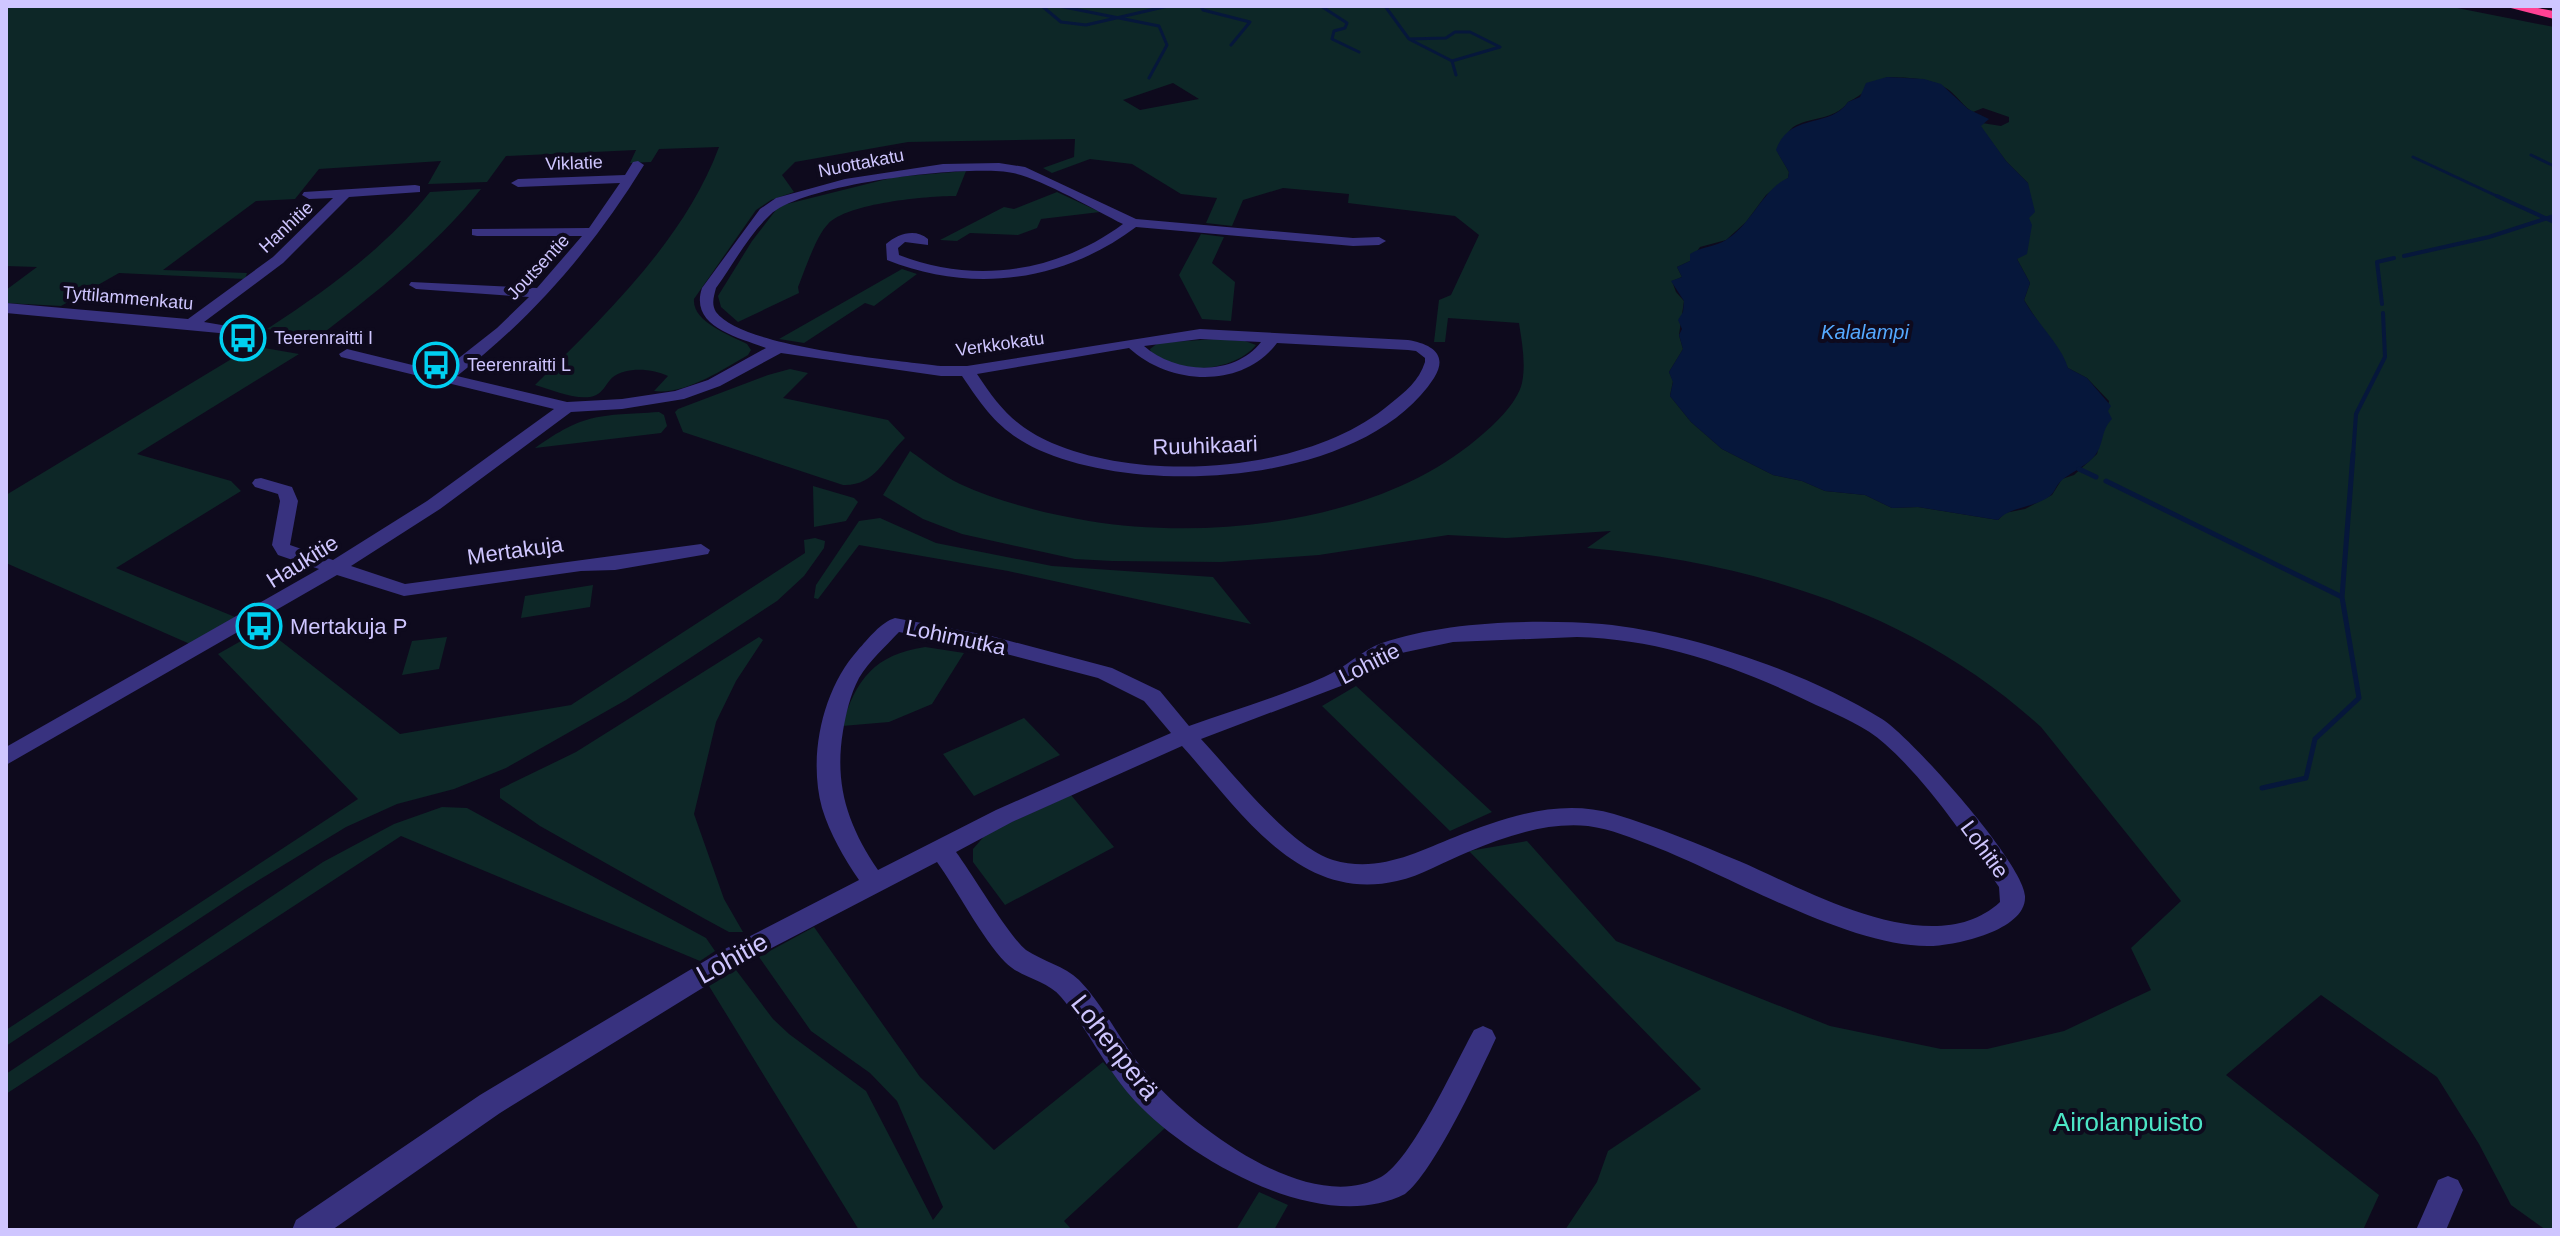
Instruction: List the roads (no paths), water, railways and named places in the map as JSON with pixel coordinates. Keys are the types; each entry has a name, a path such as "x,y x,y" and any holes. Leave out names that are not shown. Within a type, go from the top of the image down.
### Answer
{"highway":[{"path":"2509,6 2554,15"}],"street":[{"name":"Nuottakatu","path":"779,348 732,329 710,315 705,301 709,288 772,206 845,183 906,172 999,167 1032,175 1133,223 1353,242 1379,241"},
{"name":"Viklatie","path":"518,183 634,172"},
{"name":"Joutsentie","path":"446,376 491,341 540,293 593,232 634,172"},
{"path":"309,195 415,189"},
{"name":"Hanhitie","path":"191,324 285,254 345,193"},
{"path":"923,242 919,238 902,238 891,247 892,257 914,268 940,273 1000,275 1043,268 1067,260 1098,246 1133,223"},
{"path":"477,232 593,232"},
{"path":"416,285 540,293"},
{"name":"Tyttilammenkatu","path":"6,308 191,324 246,333"},
{"path":"6,325 29,309"},
{"name":"Verkkokatu","path":"779,348 907,368 967,371 1200,334 1408,345 1430,352"},
{"path":"1132,343 1155,364 1197,372 1243,364 1259,355 1273,337"},
{"path":"347,354 567,407 636,403 678,396 714,383 779,348"},
{"name":"Ruuhikaari","path":"967,371 972,387 985,405 1005,424 1035,441 1114,465 1193,472 1271,464 1311,455 1354,438 1403,407 1433,363 1430,352"},
{"name":"Haukitie","path":"6,757 250,621 338,568 567,407"},
{"name":"Mertakuja","path":"261,483 286,491 289,501 281,545 285,551 404,590 701,550"},
{"name":"Lohimutka","path":"874,883 840,830 832,810 826,769 838,703 845,685 867,652 895,625 991,643 1105,673 1152,696 1185,736"},
{"name":"Lohitie","path":"307,1230 490,1104 734,956 940,847 1185,736 1320,686 1374,655 1411,642 1503,631 1587,631 1633,635 1752,667 1882,730 1922,767 1971,830 2010,884 2015,896 2014,905 2007,914 1950,936 1888,932 1857,924 1690,850 1606,820 1581,817 1525,823 1396,872 1361,874 1327,870 1306,861 1290,848 1185,736"},
{"name":"Lohenperä","path":"940,847 1015,956 1068,986 1144,1091 1204,1144 1282,1189 1309,1198 1338,1201 1370,1196 1394,1185 1414,1165 1483,1038"},
{"path":"2431,1230 2448,1190"}],"water":[{"name":"Kalalampi","path":"1887,77 1924,79 1941,84 1968,109 1989,119 1981,126 2006,161 2028,183 2035,212 2029,218 2032,225 2027,254 2017,259 2030,283 2024,300 2060,351 2068,368 2087,378 2111,406 2108,411 2112,419 2093,458 2061,481 2050,496 2009,512 1998,520 1918,507 1892,508 1865,495 1825,491 1802,481 1773,475 1722,449 1691,422 1670,396 1673,382 1669,372 1683,349 1679,335 1682,329 1678,320 1684,301 1671,281 1682,277 1677,267 1690,261 1690,254 1722,242 1735,233 1771,190 1788,178 1789,172 1776,150 1790,130 1831,116 1860,97 1866,83"}],"waterway":[{"path":"1042,6 1061,22 1086,25 1118,18"},
{"path":"1059,6 1118,18"},
{"path":"1118,18 1168,6"},
{"path":"1201,6 1203,10 1250,22 1231,45"},
{"path":"1321,6 1347,23 1345,28 1334,31 1332,39 1359,52"},
{"path":"1385,6 1409,39"},
{"path":"1118,18 1159,26 1167,45 1149,78"},
{"path":"1409,39 1446,38 1455,32 1470,32 1500,47 1452,61"},
{"path":"1409,39 1452,61"},
{"path":"1452,61 1456,75"},
{"path":"2531,155 2554,166"},
{"path":"2413,157 2501,198"},
{"path":"2497,196 2546,218"},
{"path":"2546,218 2554,216"},
{"path":"2404,256 2489,237 2546,218"},
{"path":"2546,218 2554,222"},
{"path":"2382,304 2377,262 2394,258"},
{"path":"2353,456 2356,414 2385,357 2383,313"},
{"path":"2342,597 2353,454"},
{"path":"2079,469 2096,477"},
{"path":"2106,481 2342,597"},
{"path":"2262,788 2306,778 2315,739 2359,698 2342,597"}],"place":[{"name":"Teerenraitti I","path":"243,338"},
{"name":"Teerenraitti L","path":"436,365"},
{"name":"Mertakuja P","path":"259,626"}],"park label":[{"name":"Airolanpuisto","path":"2128,1122"}]}
